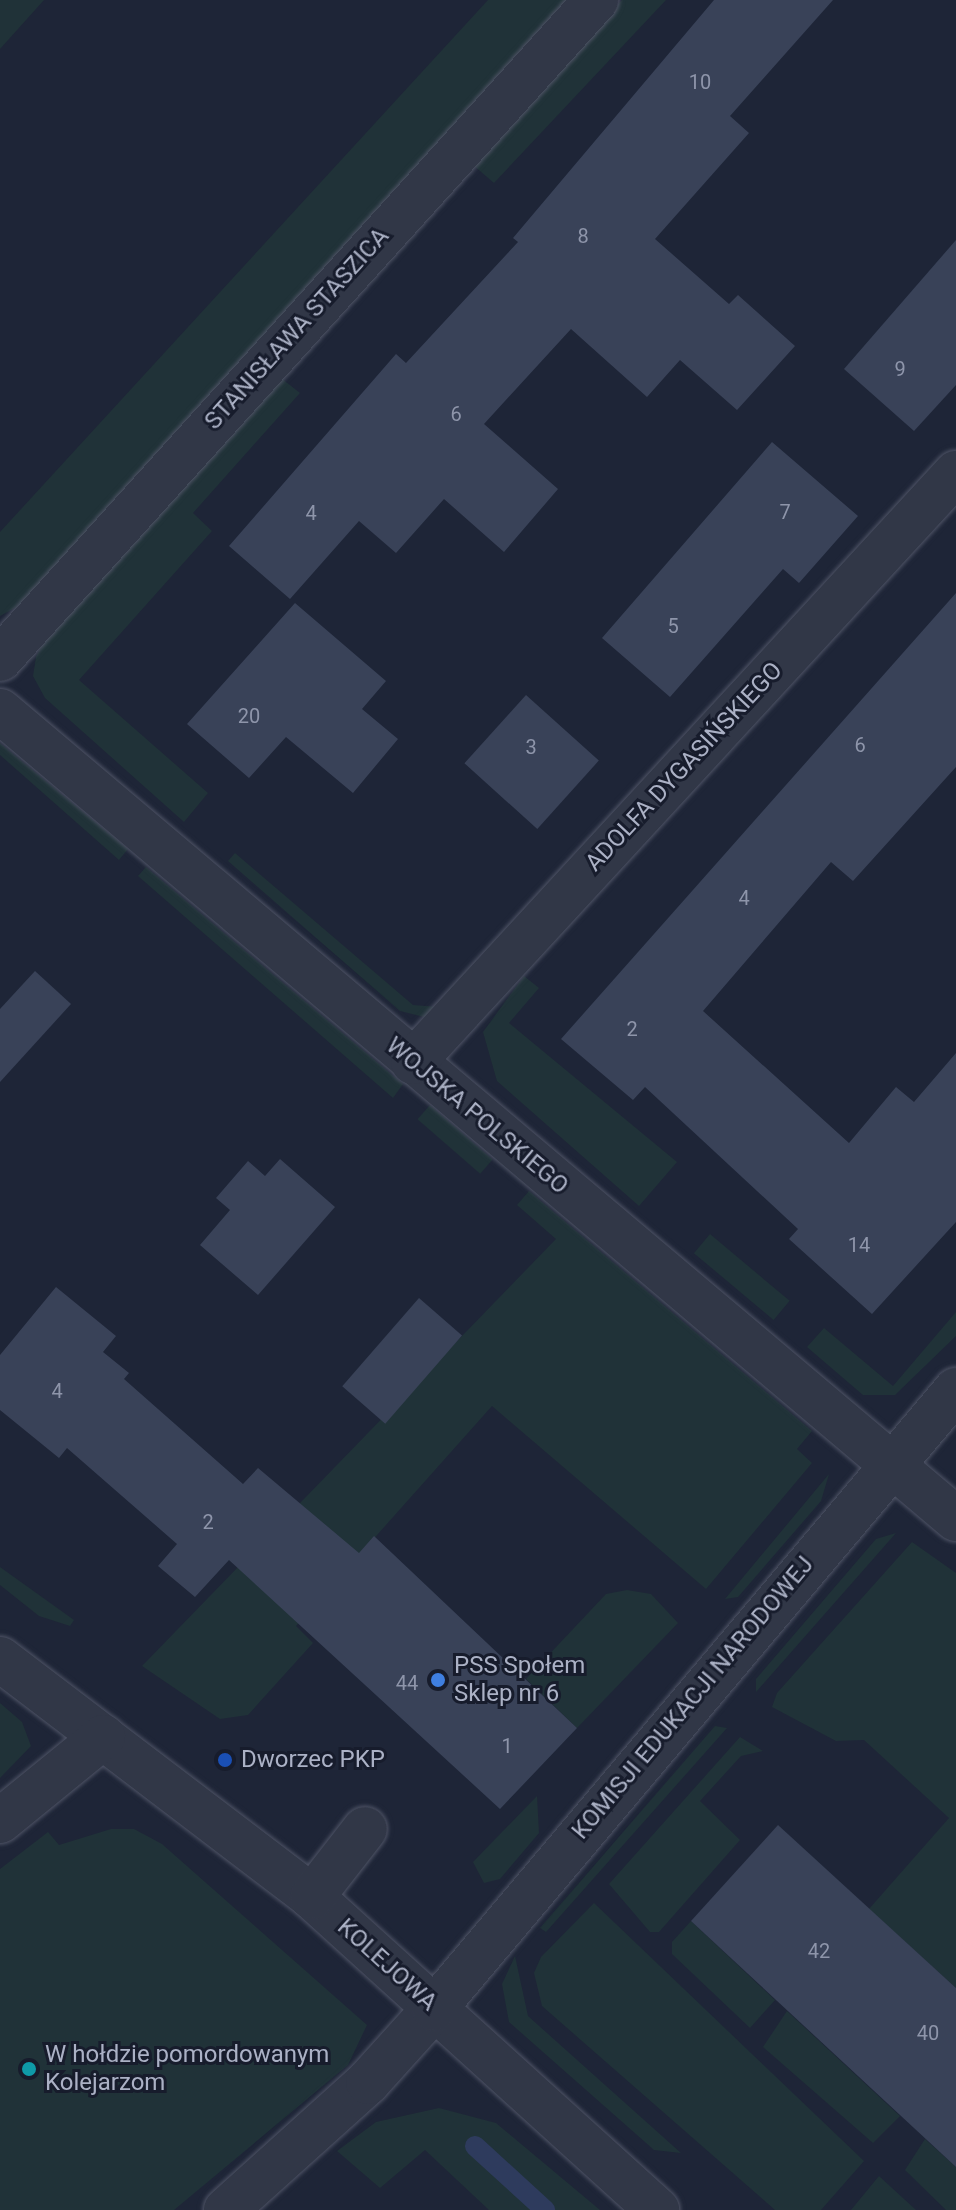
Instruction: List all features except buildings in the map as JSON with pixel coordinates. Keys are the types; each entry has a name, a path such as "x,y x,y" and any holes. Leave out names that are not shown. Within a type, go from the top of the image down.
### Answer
{"street":[{"name":"STANISŁAWA STASZICA","path":"0,659 596,0"},
{"name":"ADOLFA DYGASIŃSKIEGO","path":"413,1062 956,473"},
{"name":"WOJSKA POLSKIEGO","path":"0,711 956,1519"},
{"name":"KOMISJI EDUKACJI NARODOWEJ","path":"226,2210 368,2082 434,2009 956,1390"},
{"name":"KOLEJOWA","path":"0,1659 312,1897 657,2210"},
{"path":"0,1821 103,1737"},
{"path":"312,1897 365,1829"}],"shaded area":[{"path":"0,0 44,0 0,49"},
{"path":"488,0 566,0 28,601 0,616 0,532"},
{"path":"622,0 666,0 494,183 473,165"},
{"path":"281,378 300,393 193,513 212,531 79,680 208,793 184,822 45,698 33,676 36,657 47,634"},
{"path":"0,743 128,849 119,860 0,755"},
{"path":"235,853 413,1005 439,1007 432,1019 400,1011 228,861"},
{"path":"146,867 403,1084 393,1098 138,876"},
{"path":"524,976 539,988 509,1023 677,1162 639,1206 497,1081 483,1032"},
{"path":"430,1105 493,1159 480,1174 418,1119"},
{"path":"529,1191 812,1431 797,1449 812,1463 706,1589 492,1406 296,1626 313,1643 248,1715 220,1719 142,1666 556,1239 517,1205"},
{"path":"710,1234 790,1301 774,1320 694,1253"},
{"path":"956,1312 956,1336 895,1395 863,1395 807,1347 824,1328 893,1386"},
{"path":"829,1474 821,1501 738,1597 725,1599"},
{"path":"896,1533 756,1692 756,1679 876,1539"},
{"path":"912,1542 956,1573 956,1988 869,1909 949,1818 864,1740 836,1741 772,1707 777,1693"},
{"path":"0,1567 74,1620 70,1626 39,1616 0,1585"},
{"path":"627,1590 651,1594 678,1623 577,1728 526,1679 606,1594"},
{"path":"0,1703 22,1722 31,1746 0,1778"},
{"path":"715,1726 727,1728 546,1932 540,1928"},
{"path":"740,1737 763,1751 741,1756 700,1801 740,1840 659,1932 650,1932 609,1884"},
{"path":"537,1796 539,1833 500,1879 484,1883 473,1862"},
{"path":"111,1829 134,1829 162,1844 367,2025 348,2065 174,2210 0,2210 0,1869 48,1832 59,1845"},
{"path":"594,1903 864,2161 821,2210 775,2210 542,2006 534,1973 541,1957"},
{"path":"691,1921 775,2000 750,2028 672,1954 672,1942"},
{"path":"515,1956 528,2016 681,2153 654,2150 509,2022 502,1984"},
{"path":"787,2011 900,2116 873,2143 763,2047"},
{"path":"439,2108 496,2123 600,2210 489,2210 425,2150 380,2188 337,2151 376,2122"},
{"path":"925,2139 956,2167 956,2210 946,2210 905,2170"},
{"path":"879,2176 916,2210 851,2210"}],"waterway":[{"path":"475,2146 545,2210"}],"place":[{"name":"PSS Społem Sklep nr 6","path":"438,1680"},
{"name":"Dworzec PKP","path":"225,1760"},
{"name":"W hołdzie pomordowanym Kolejarzom","path":"29,2069"}]}
